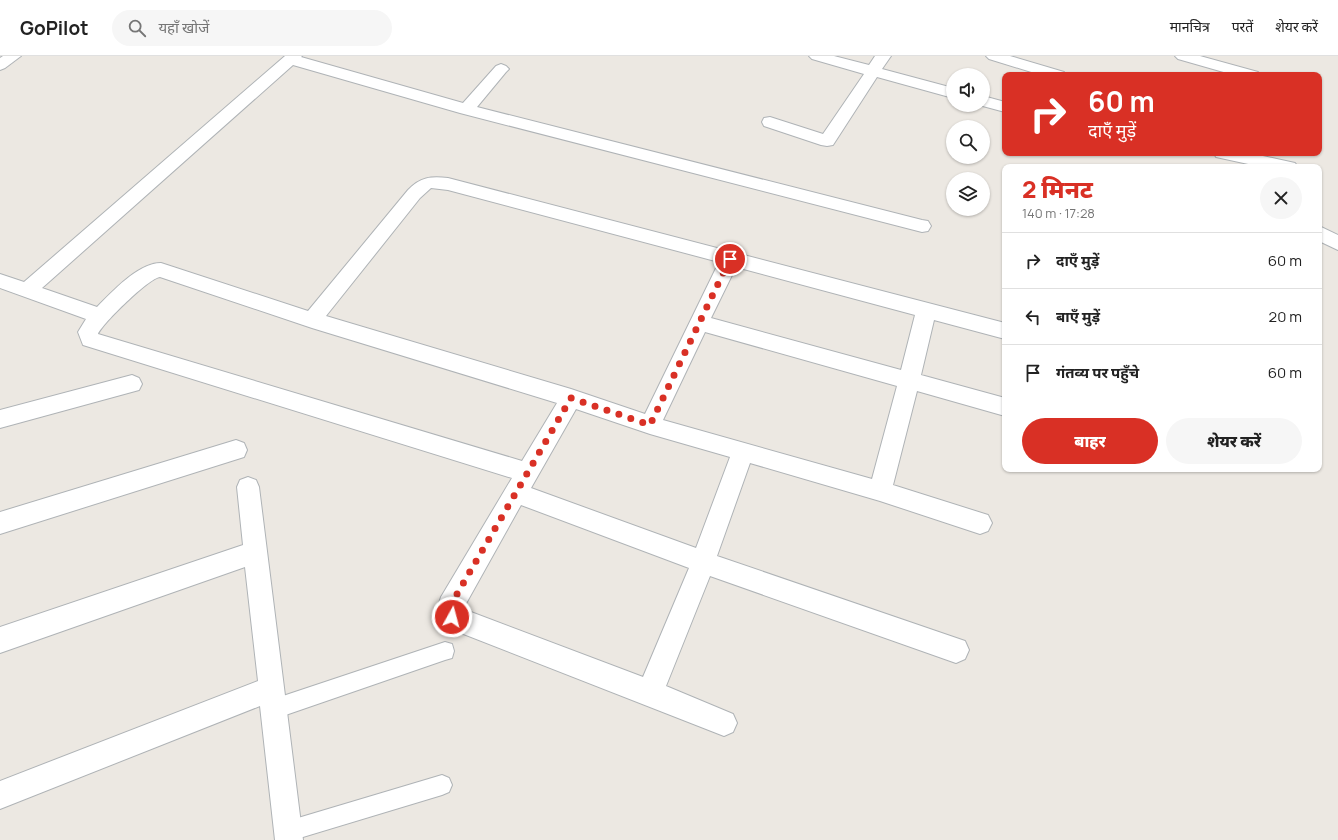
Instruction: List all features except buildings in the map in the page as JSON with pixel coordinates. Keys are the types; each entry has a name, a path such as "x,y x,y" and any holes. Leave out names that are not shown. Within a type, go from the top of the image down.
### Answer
{"street":[{"path":"817,56 946,91"},
{"path":"770,122 827,141 882,56"},
{"path":"994,56 1048,72"},
{"path":"1183,56 1241,72"},
{"path":"27,290 292,57 466,109 922,226"},
{"path":"466,109 501,69"},
{"path":"990,103 1002,106"},
{"path":"1236,156 1275,164"},
{"path":"312,320 422,184 432,182 448,184 1002,330"},
{"path":"1322,235 1338,243"},
{"path":"650,425 730,259"},
{"path":"528,473 90,339 88,332 100,316 146,276 155,270 161,270 312,320 571,398 650,425 880,491 980,523"},
{"path":"0,281 100,316"},
{"path":"880,491 910,380 926,310"},
{"path":"700,323 1002,406"},
{"path":"0,419 132,384"},
{"path":"571,398 450,606 452,617 724,723"},
{"path":"0,523 236,450"},
{"path":"650,693 703,562 743,451"},
{"path":"248,487 289,836"},
{"path":"516,493 703,562 956,650"},
{"path":"0,640 255,552"},
{"path":"0,795 272,699"}],"lane":[{"path":"272,699 445,651"},
{"path":"289,836 442,785"}],"route":[{"path":"452,617 450,606 571,398 650,425 730,259"}]}
